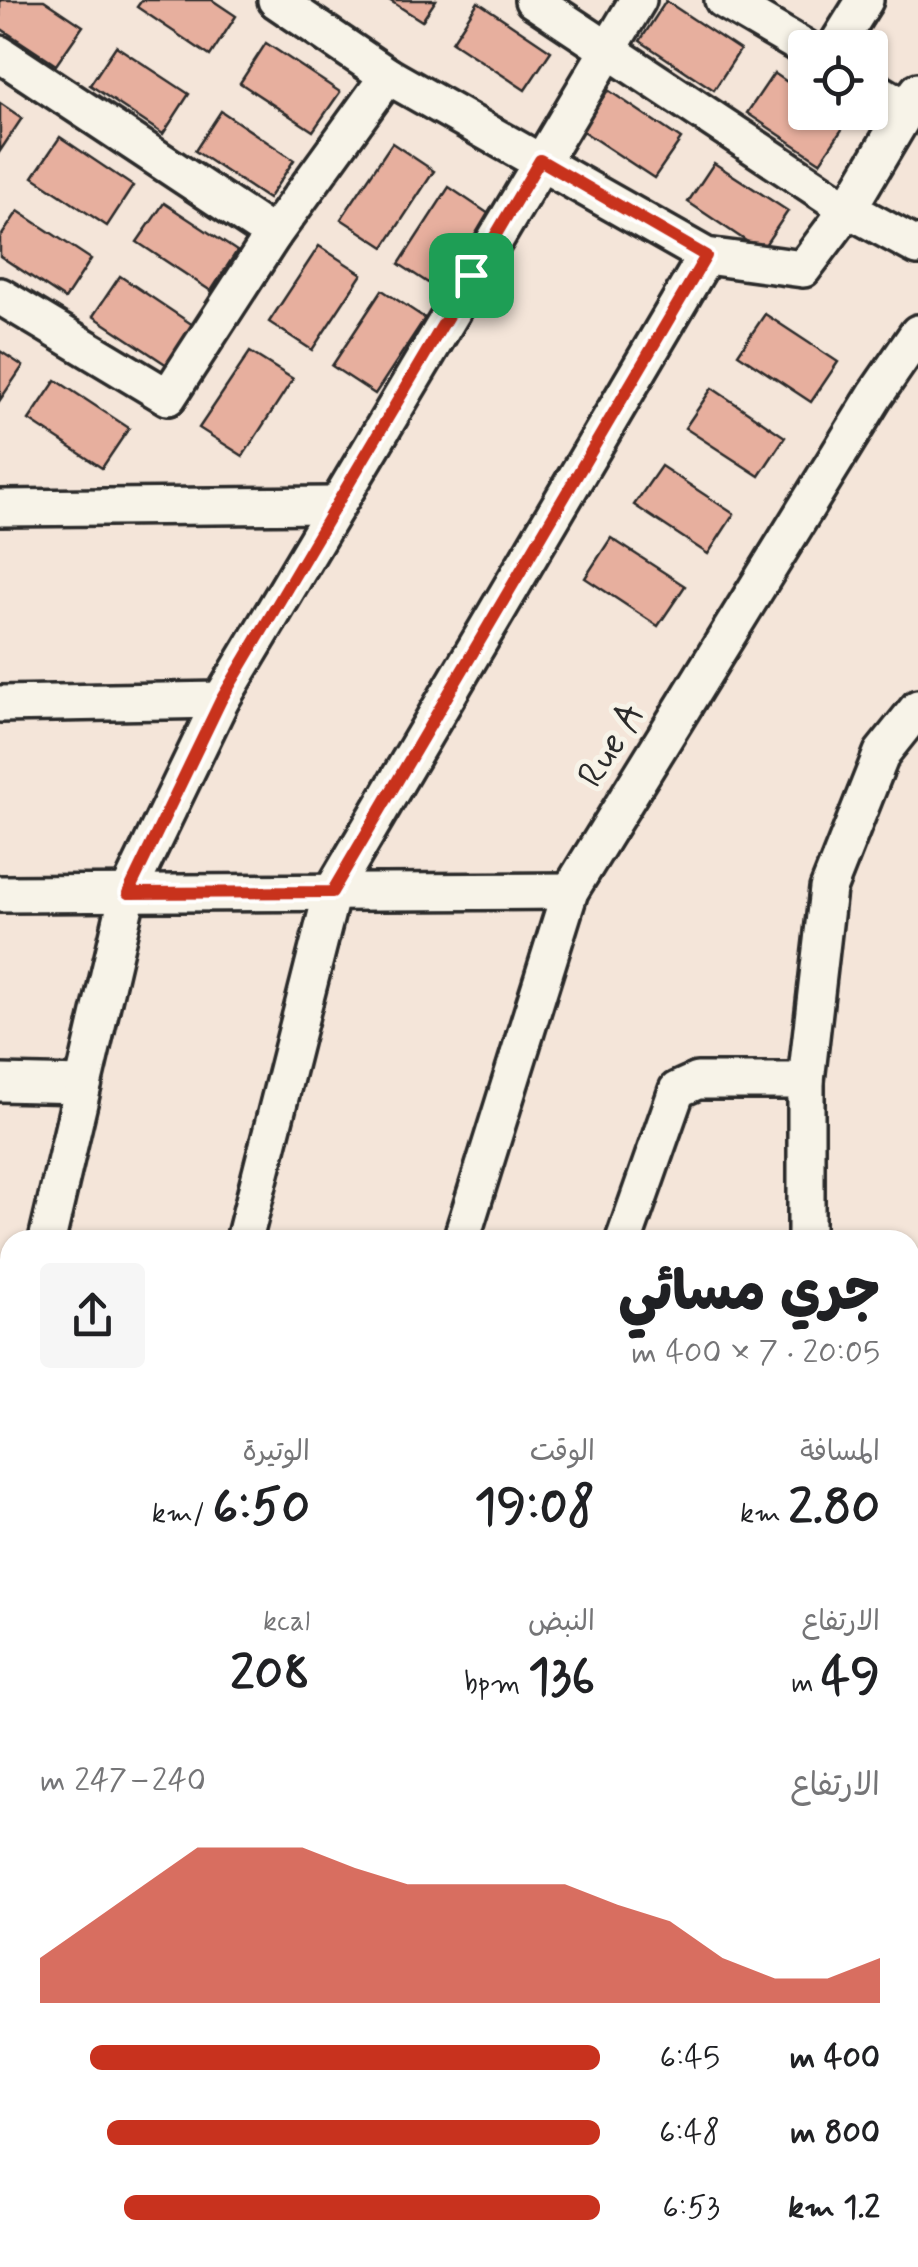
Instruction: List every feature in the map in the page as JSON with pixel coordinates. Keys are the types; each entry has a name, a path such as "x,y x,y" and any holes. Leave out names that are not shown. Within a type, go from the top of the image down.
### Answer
{"street":[{"path":"276,0 388,76 706,256 804,269 848,210 913,100 888,92"},
{"path":"533,0 848,210 918,247"},
{"path":"49,1230 128,893 221,700 638,0"},
{"path":"723,0 788,38"},
{"path":"846,30 865,0"},
{"path":"0,54 273,235"},
{"path":"0,296 168,397 273,235 388,76"},
{"path":"247,1230 332,892 706,256"},
{"name":"Rue A","path":"465,1230 570,891 876,394 918,333"},
{"path":"0,508 334,505"},
{"path":"0,704 221,700"},
{"path":"806,1230 806,1082 828,889 882,753 918,708"},
{"path":"0,894 570,891"},
{"path":"628,1230 677,1090 697,1082 806,1082"},
{"path":"0,1083 83,1085"}],"building":[{"path":"0,0 44,0 83,26 56,65 0,28"},
{"path":"142,0 212,0 236,16 210,56 137,7"},
{"path":"389,0 436,0 422,21"},
{"path":"666,1 740,50 714,90 640,41"},
{"path":"478,2 551,51 525,90 452,42"},
{"path":"266,43 340,92 313,131 240,83"},
{"path":"116,46 189,94 163,134 90,85"},
{"path":"774,73 788,82 788,130 842,130 820,162 747,113"},
{"path":"608,90 681,139 654,178 581,130"},
{"path":"0,103 22,118 0,151"},
{"path":"221,111 294,160 268,199 195,151"},
{"path":"60,137 133,186 107,226 33,177"},
{"path":"392,143 434,171 384,247 341,219"},
{"path":"714,163 788,211 761,251 688,202"},
{"path":"449,187 492,216 442,292 399,264"},
{"path":"164,203 237,251 211,291 137,242"},
{"path":"18,211 91,259 65,299 0,256 0,238"},
{"path":"319,246 362,274 312,350 269,322"},
{"path":"120,276 193,325 167,365 93,316"},
{"path":"382,290 425,318 375,394 332,366"},
{"path":"765,314 838,362 811,402 738,354"},
{"path":"0,351 23,366 0,400"},
{"path":"250,352 293,379 243,456 199,428"},
{"path":"56,380 129,428 102,468 29,420"},
{"path":"712,388 785,437 759,476 685,428"},
{"path":"661,466 734,514 708,554 634,505"},
{"path":"611,538 685,586 658,626 585,578"}],"route":[{"path":"540,160 706,256 332,892 128,893 221,700 471,275 540,160"}]}
